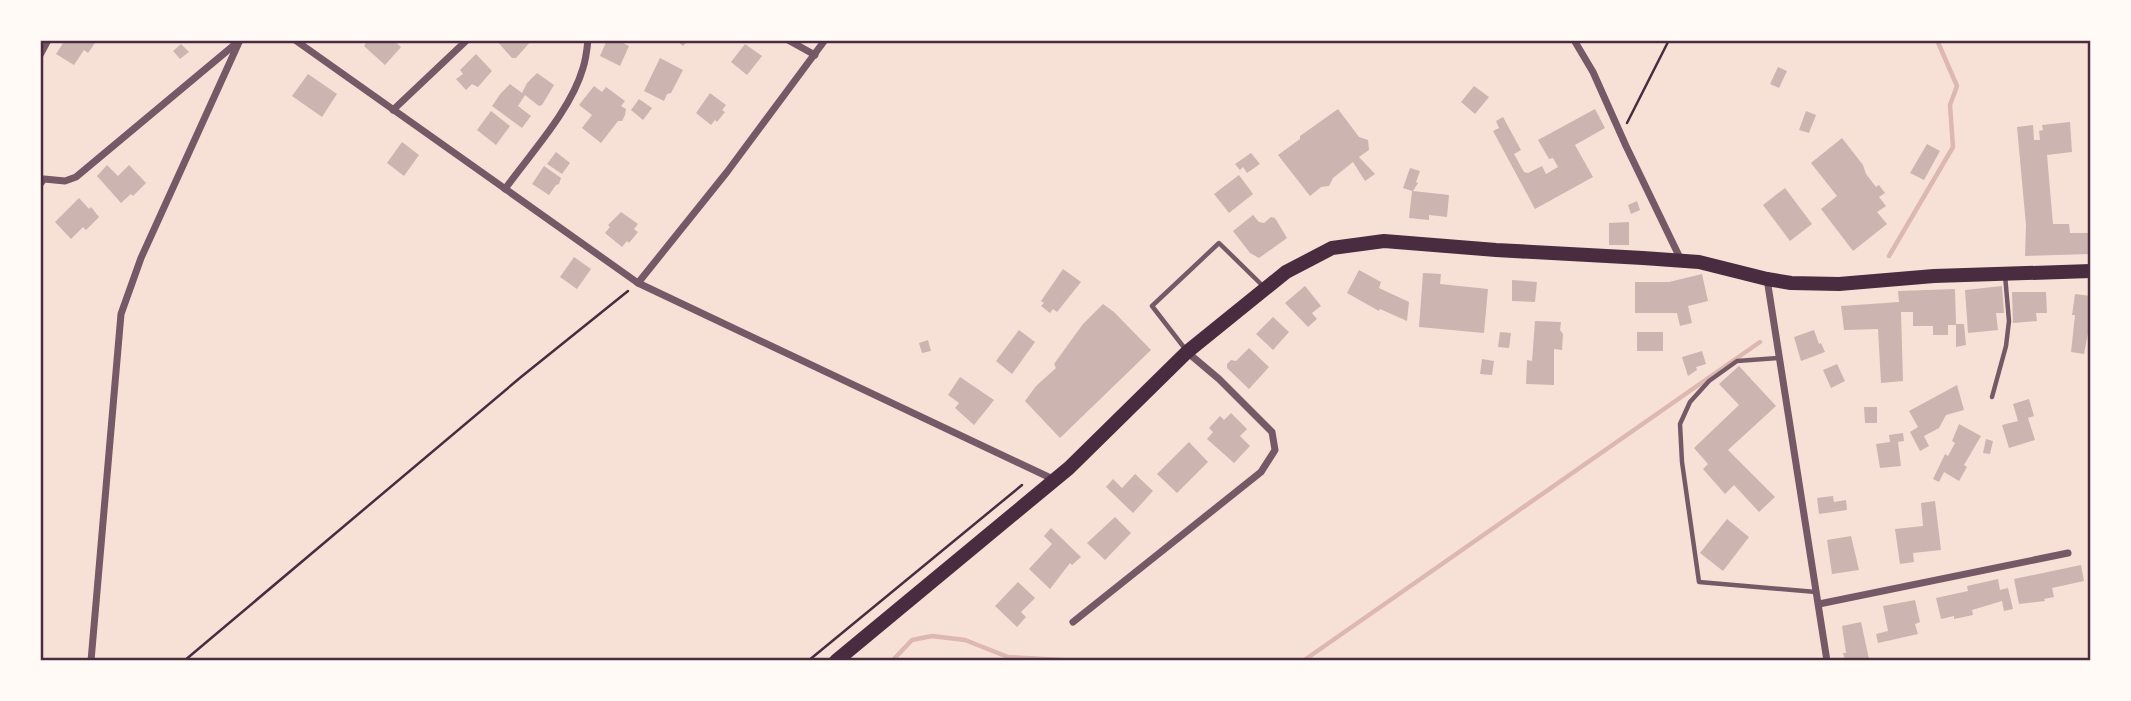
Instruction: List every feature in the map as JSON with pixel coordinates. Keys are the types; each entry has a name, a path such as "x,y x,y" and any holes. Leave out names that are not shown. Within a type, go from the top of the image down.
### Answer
{"main road":[{"path":"836,661 1055,480 1187,352 1286,272 1332,248 1384,241 1682,261 1716,265 1791,283 1839,284 2091,271"}],"street":[{"path":"40,55 48,40"},
{"path":"41,180 65,181 76,177 240,40"},
{"path":"91,661 121,314 141,258 240,40"},
{"path":"295,40 638,283 1055,480"},
{"path":"393,110 467,40"},
{"path":"505,189 565,107 584,66 588,40"},
{"path":"788,40 815,55"},
{"path":"638,283 825,40"},
{"path":"1574,40 1593,72 1682,261"},
{"path":"1767,279 1827,661"},
{"path":"1073,622 1261,472 1275,450 1272,432 1219,379 1187,352"},
{"path":"1819,604 2068,553"}],"lane":[{"path":"1187,352 1152,306 1219,243 1266,288"},
{"path":"1992,397 2010,321 2005,274"},
{"path":"1778,358 1737,361 1709,381 1690,402 1681,424 1682,462 1699,582 1817,592"}],"path":[{"path":"1621,135 1669,40"},
{"path":"184,661 521,377 638,283"},
{"path":"808,661 1039,472"}],"building":[{"path":"65,40 97,40 88,53 84,50 74,65 56,54"},
{"path":"368,40 393,40 401,47 385,65 364,46"},
{"path":"496,40 532,40 516,58 512,58"},
{"path":"607,40 617,40 629,46 620,66 600,56"},
{"path":"676,40 688,40 683,46"},
{"path":"181,44 189,52 180,59 173,51"},
{"path":"745,44 762,56 747,75 731,62"},
{"path":"476,54 492,71 478,87 472,84 466,90 456,79 463,74 460,70"},
{"path":"660,58 683,70 664,101 644,91"},
{"path":"1778,67 1787,71 1779,88 1770,84"},
{"path":"537,73 554,85 542,105 539,106 525,95 518,106 531,116 522,128 492,106 510,84 522,93"},
{"path":"308,74 337,94 322,117 292,96"},
{"path":"594,86 602,92 606,87 625,101 621,106 626,109 622,121 618,121 601,143 582,128 592,115 579,105"},
{"path":"1474,86 1489,97 1475,114 1461,102"},
{"path":"710,93 726,105 722,110 725,112 711,125 696,113"},
{"path":"639,99 652,108 643,120 631,110"},
{"path":"1338,109 1359,137 1368,140 1369,150 1359,157 1375,174 1365,181 1353,162 1333,178 1329,186 1321,187 1310,196 1278,155"},
{"path":"1595,109 1605,128 1575,145 1593,177 1535,209 1493,131 1499,128 1496,121 1503,117 1521,150 1514,154 1524,172 1528,173 1542,166 1546,174 1558,167 1553,158 1549,159 1538,140"},
{"path":"491,111 510,126 496,145 477,130"},
{"path":"1806,111 1816,115 1809,133 1799,130"},
{"path":"2070,122 2072,152 2047,155 2053,224 2069,224 2070,233 2091,233 2091,254 2025,256 2026,225 2017,127 2033,125 2034,140 2040,140 2039,131 2043,130 2042,125"},
{"path":"1842,138 1876,187 1879,185 1885,193 1879,197 1886,206 1877,212 1887,224 1853,251 1821,209 1837,196 1811,163"},
{"path":"402,142 419,155 404,176 387,163"},
{"path":"1927,144 1940,151 1924,180 1910,173"},
{"path":"556,152 570,163 562,174 547,164"},
{"path":"1251,153 1260,164 1247,173 1243,167 1240,170 1235,164"},
{"path":"107,165 118,176 129,165 146,183 121,203 97,176"},
{"path":"544,166 561,178 549,195 532,184"},
{"path":"1410,168 1420,171 1413,191 1449,195 1447,217 1429,215 1429,220 1409,218 1412,191 1403,188"},
{"path":"1239,175 1253,194 1229,213 1214,194"},
{"path":"1785,188 1812,224 1790,241 1763,205"},
{"path":"79,198 99,217 86,230 83,227 71,239 55,222"},
{"path":"1637,201 1640,210 1631,214 1628,205"},
{"path":"621,212 638,224 634,229 638,232 622,247 605,233 610,227 608,225"},
{"path":"1253,215 1259,222 1264,223 1271,217 1275,218 1287,238 1259,258 1250,253 1233,231"},
{"path":"1629,222 1629,245 1609,245 1609,223"},
{"path":"574,257 591,269 577,289 560,277"},
{"path":"1063,269 1081,282 1057,312 1053,309 1050,313 1041,306 1044,303 1041,301"},
{"path":"1359,270 1381,282 1379,288 1409,302 1407,321 1380,309 1379,311 1347,293"},
{"path":"1423,273 1441,274 1440,284 1488,289 1484,333 1419,327"},
{"path":"1702,274 1708,301 1688,306 1692,323 1680,326 1677,313 1635,313 1635,282 1669,282"},
{"path":"1512,280 1537,282 1535,302 1512,301"},
{"path":"1305,286 1321,306 1312,313 1317,319 1308,327 1285,303"},
{"path":"2002,286 2004,313 1996,313 1998,330 1968,333 1965,290"},
{"path":"1955,289 1956,324 1964,324 1966,345 1956,347 1956,325 1948,325 1948,335 1933,335 1933,326 1913,326 1913,312 1901,312 1903,381 1881,383 1878,329 1844,330 1841,306 1899,302 1898,291"},
{"path":"2012,292 2046,292 2047,313 2036,313 2037,321 2013,323"},
{"path":"2075,294 2091,296 2091,318 2084,354 2071,352"},
{"path":"1103,304 1151,350 1060,438 1025,401 1036,386 1056,368 1054,364 1083,324"},
{"path":"1273,317 1289,332 1273,350 1256,334"},
{"path":"1535,321 1561,322 1562,350 1554,349 1554,385 1526,384 1527,360 1532,361"},
{"path":"1019,330 1035,342 1012,374 996,361"},
{"path":"1814,330 1825,352 1801,361 1794,337"},
{"path":"1500,332 1511,333 1509,348 1498,347"},
{"path":"1637,332 1663,332 1663,351 1637,351"},
{"path":"928,340 931,351 922,353 919,343"},
{"path":"1249,348 1269,367 1249,389 1227,368 1227,364 1231,360 1236,361"},
{"path":"1702,351 1706,364 1696,367 1697,370 1688,376 1682,357"},
{"path":"1482,359 1494,361 1492,375 1480,374"},
{"path":"1837,364 1845,381 1831,388 1823,370"},
{"path":"1739,366 1776,406 1728,450 1775,497 1759,512 1734,485 1725,494 1703,469 1708,464 1694,448 1739,405 1719,384"},
{"path":"960,377 994,400 974,425 955,408 959,403 948,395"},
{"path":"1957,385 1964,410 1946,415 1939,428 1924,436 1929,446 1920,451 1910,432 1918,427 1909,411"},
{"path":"2029,399 2034,416 2028,418 2035,440 2009,448 2002,425 2018,421 2013,404"},
{"path":"1864,407 1877,407 1877,423 1865,423"},
{"path":"1231,413 1247,429 1240,436 1250,446 1234,463 1207,439 1213,432 1209,428 1220,416 1224,420"},
{"path":"1959,424 1981,436 1964,465 1967,467 1959,481 1944,472 1939,482 1933,479 1945,454 1948,456 1955,443 1952,441"},
{"path":"1903,433 1904,441 1898,442 1901,466 1880,468 1876,444 1890,442 1889,435"},
{"path":"1986,439 1993,441 1990,454 1983,453"},
{"path":"1189,442 1208,462 1177,493 1157,474"},
{"path":"1135,474 1153,491 1133,513 1106,487 1113,479 1122,488"},
{"path":"1833,496 1834,502 1846,500 1847,510 1819,514 1817,498"},
{"path":"1935,501 1941,550 1913,553 1914,562 1900,564 1895,529 1923,526 1921,503"},
{"path":"1115,517 1131,533 1105,560 1087,543"},
{"path":"1727,519 1749,537 1723,571 1700,553"},
{"path":"1051,528 1081,557 1072,565 1070,563 1050,589 1029,569 1052,544 1044,536"},
{"path":"1851,536 1859,570 1832,574 1827,540"},
{"path":"2081,565 2084,581 2052,588 2054,597 2044,599 2045,601 2019,604 2014,579"},
{"path":"1998,579 2000,590 2008,588 2013,609 2004,611 2002,601 1972,610 1973,615 1941,619 1936,598 1968,591 1967,586"},
{"path":"1018,582 1035,598 1021,612 1026,617 1017,627 995,606"},
{"path":"1915,600 1920,622 1915,624 1918,634 1878,643 1876,634 1888,631 1883,606"},
{"path":"1861,622 1869,659 1845,661 1842,626"}],"waterway":[{"path":"1889,256 1953,147 1950,105 1957,86 1937,40"},
{"path":"1303,661 1760,342"},
{"path":"892,661 912,640 932,636 965,640 1008,657 1080,661"}]}
